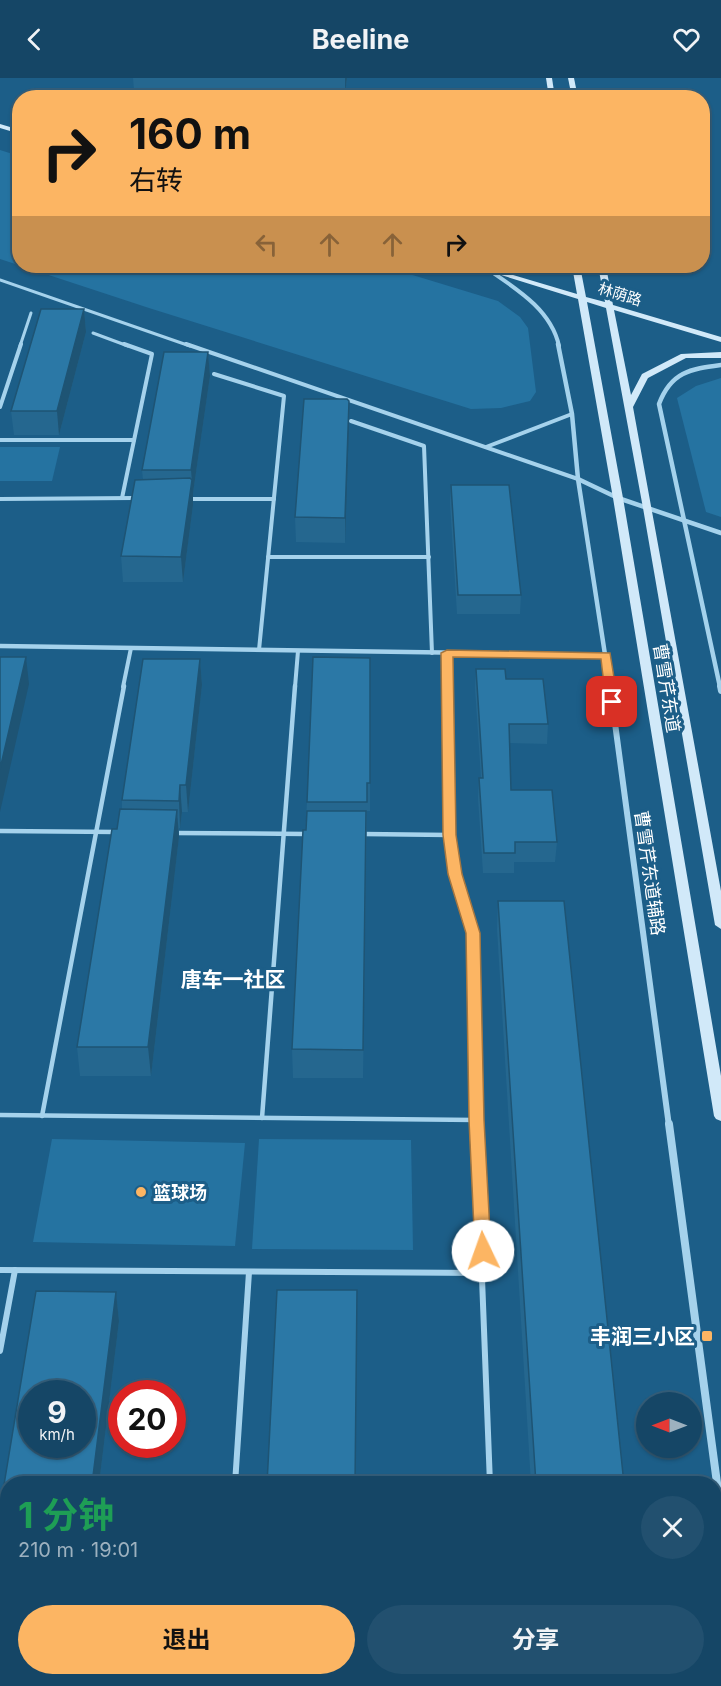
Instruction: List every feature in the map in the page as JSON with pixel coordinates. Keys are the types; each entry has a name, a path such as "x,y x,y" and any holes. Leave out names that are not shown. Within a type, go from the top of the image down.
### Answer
{"main road":[{"name":"林荫路","path":"503,273 721,340"},
{"name":"曹雪芹东道","path":"577,273 618,498 721,1116"},
{"name":"曹雪芹东道","path":"603,273 648,508 721,925"},
{"path":"628,408 645,376 684,356 721,355"}],"street":[{"name":"曹雪芹东道辅路","path":"493,273 524,295 543,314 556,332 572,414 578,479 606,655 716,1476"},
{"path":"721,365 697,368 674,378 663,390 659,404 721,691"},
{"path":"578,479 618,498 721,533"},
{"path":"0,646 606,655"}],"lane":[{"path":"0,280 578,479"},
{"path":"0,406 31,313"},
{"path":"93,333 153,354 122,498"},
{"path":"214,374 284,396 259,650"},
{"path":"486,447 572,414"},
{"path":"351,421 424,446 432,653"},
{"path":"0,440 134,440"},
{"path":"0,499 145,498"},
{"path":"180,499 274,499"},
{"path":"268,557 429,557"},
{"path":"42,1116 131,648"},
{"path":"262,1118 298,651"},
{"path":"447,653 449,835 455,874 473,933 476,1120 484,1273 490,1476"},
{"path":"0,831 119,832"},
{"path":"166,832 319,834"},
{"path":"354,834 449,835"},
{"path":"0,1115 476,1120"},
{"path":"0,1270 484,1273"},
{"path":"0,1351 15,1270"},
{"path":"236,1476 249,1272"}],"shaded area":[{"path":"0,150 12,154 12,263 0,259"},
{"path":"42,273 406,273 498,301 520,317 528,328 536,392 530,401 501,408 471,409"},
{"path":"721,378 721,517 706,512 677,398 696,386"},
{"path":"0,447 60,447 52,481 0,481"},
{"name":"篮球场","path":"52,1139 245,1143 235,1246 33,1242"},
{"path":"259,1139 411,1140 413,1250 252,1249"}],"building":[{"path":"41,309 84,309 57,411 11,411"},
{"path":"164,352 208,352 191,470 142,470"},
{"path":"304,399 347,399 349,401 345,518 295,517"},
{"path":"190,478 192,480 181,557 121,556 135,480"},
{"path":"451,485 509,485 521,595 458,595"},
{"path":"0,657 26,657 0,769"},
{"path":"313,657 370,658 370,783 367,783 367,802 307,802"},
{"path":"143,659 200,659 186,785 180,785 179,801 122,800"},
{"path":"476,669 505,669 506,679 543,679 548,724 509,724 511,790 552,790 557,842 515,842 515,853 484,853 479,778 483,778"},
{"path":"120,809 177,810 148,1047 77,1047 112,829 117,829"},
{"path":"307,811 366,811 363,1050 292,1049 303,830 306,830"},
{"path":"498,901 564,901 623,1476 535,1476"},
{"path":"277,1290 357,1290 355,1476 267,1476"},
{"path":"36,1291 116,1292 96,1452 96,1380 21,1380"},
{"path":"18,1400 18,1458 95,1458 93,1476 5,1476"}],"place":[{"name":"篮球场","path":"141,1192"},
{"name":"丰润三小区","path":"707,1336"}],"district":[{"name":"唐车一社区","path":"233,979"}],"route":[{"path":"483,1251 476,1120 473,933 455,874 449,835 447,653 606,655 612,702"}]}
